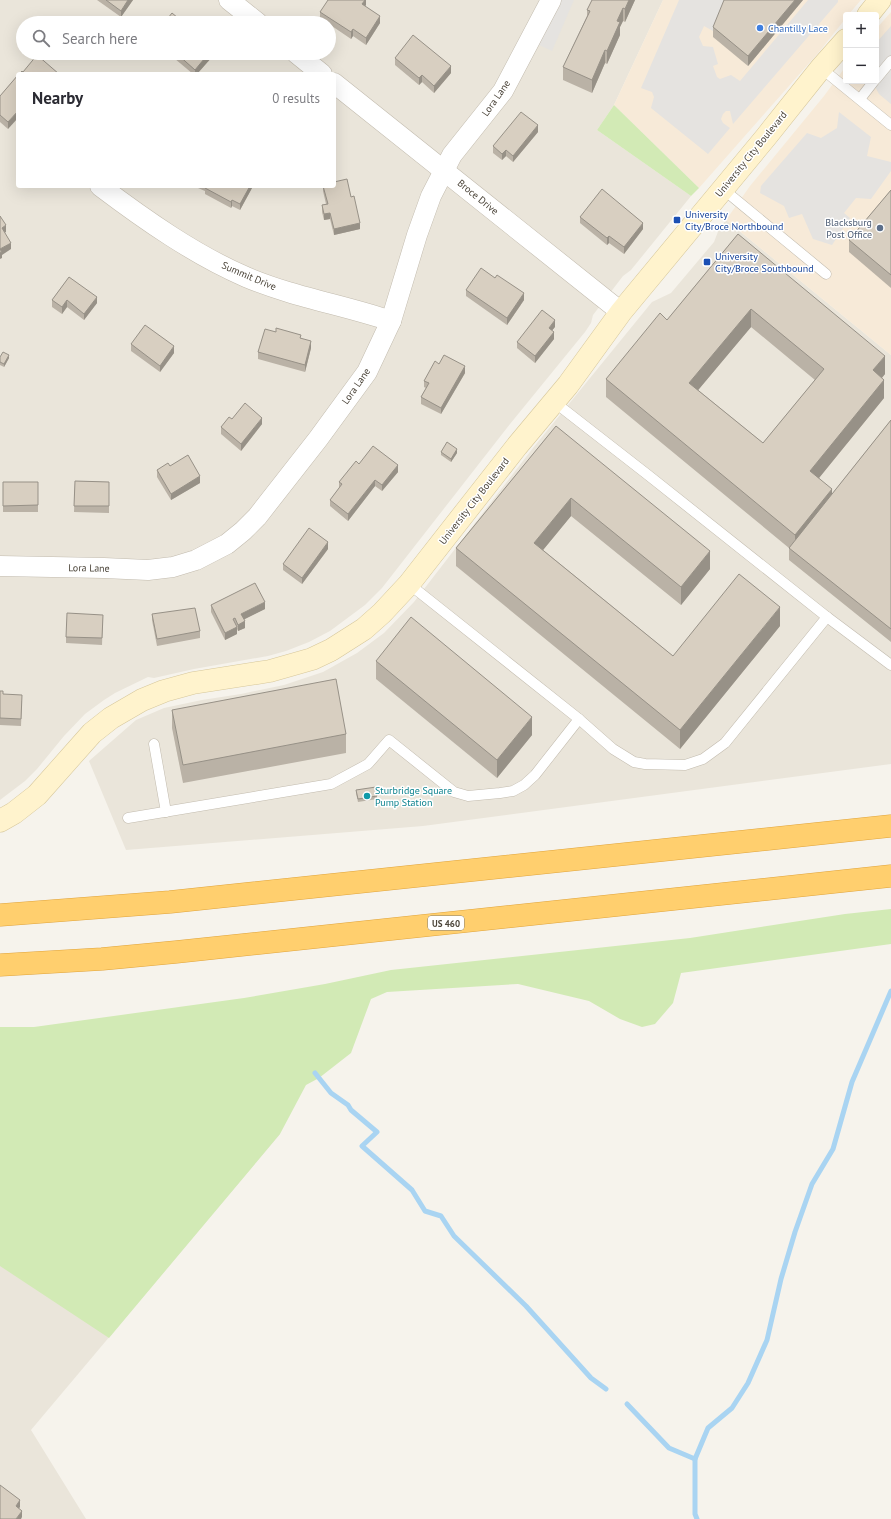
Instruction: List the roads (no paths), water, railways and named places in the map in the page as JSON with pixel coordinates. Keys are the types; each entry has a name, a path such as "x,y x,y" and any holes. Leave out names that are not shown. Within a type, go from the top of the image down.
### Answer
{"highway":[{"path":"0,915 170,902 891,826"},
{"name":"US 460","path":"0,966 176,952 891,876"}],"main road":[{"path":"870,12 880,0"},
{"name":"University City Boulevard","path":"0,820 14,813 37,794 92,733 121,711 142,700 181,686 270,671 300,663 331,650 364,629 382,613 409,584 553,401 568,385 621,312 821,68 843,43"}],"street":[{"path":"229,0 249,16"},
{"name":"Lora Lane","path":"0,566 148,570 173,567 196,560 227,544 257,517 318,440 367,372 391,321 417,235 431,196 452,156 503,91 526,50 551,0"},
{"path":"305,60 320,72"},
{"name":"Broce Drive","path":"336,85 621,312"},
{"name":"Summit Drive","path":"103,188 161,229 226,268 248,278 280,289 391,321"}],"lane":[{"path":"879,75 891,61"},
{"path":"821,68 891,125"},
{"path":"860,99 872,84"},
{"path":"723,189 826,274"},
{"path":"553,401 826,617 891,665"},
{"path":"409,584 579,719 614,749 634,762 645,764 686,765 703,760 725,744 826,617"},
{"path":"128,818 331,784 368,764 389,740 454,792 468,796 513,791 524,785 535,775 579,719"},
{"path":"154,744 166,812"}],"waterway":[{"path":"697,1519 695,1514 695,1459 708,1428 732,1408 748,1383 767,1340 781,1279 795,1232 812,1184 833,1149 852,1082 891,991"},
{"path":"315,1073 331,1093 348,1105 351,1110 377,1132 362,1146 412,1190 425,1211 441,1216 454,1236 526,1306 591,1378 606,1389"},
{"path":"627,1404 669,1448 695,1459"}],"place":[{"name":"Chantilly Lace","path":"760,28"},
{"name":"University City/Broce Northbound","path":"677,220"},
{"name":"Blacksburg Post Office","path":"880,228"},
{"name":"University City/Broce Southbound","path":"707,262"},
{"name":"Sturbridge Square Pump Station","path":"367,796"}]}
